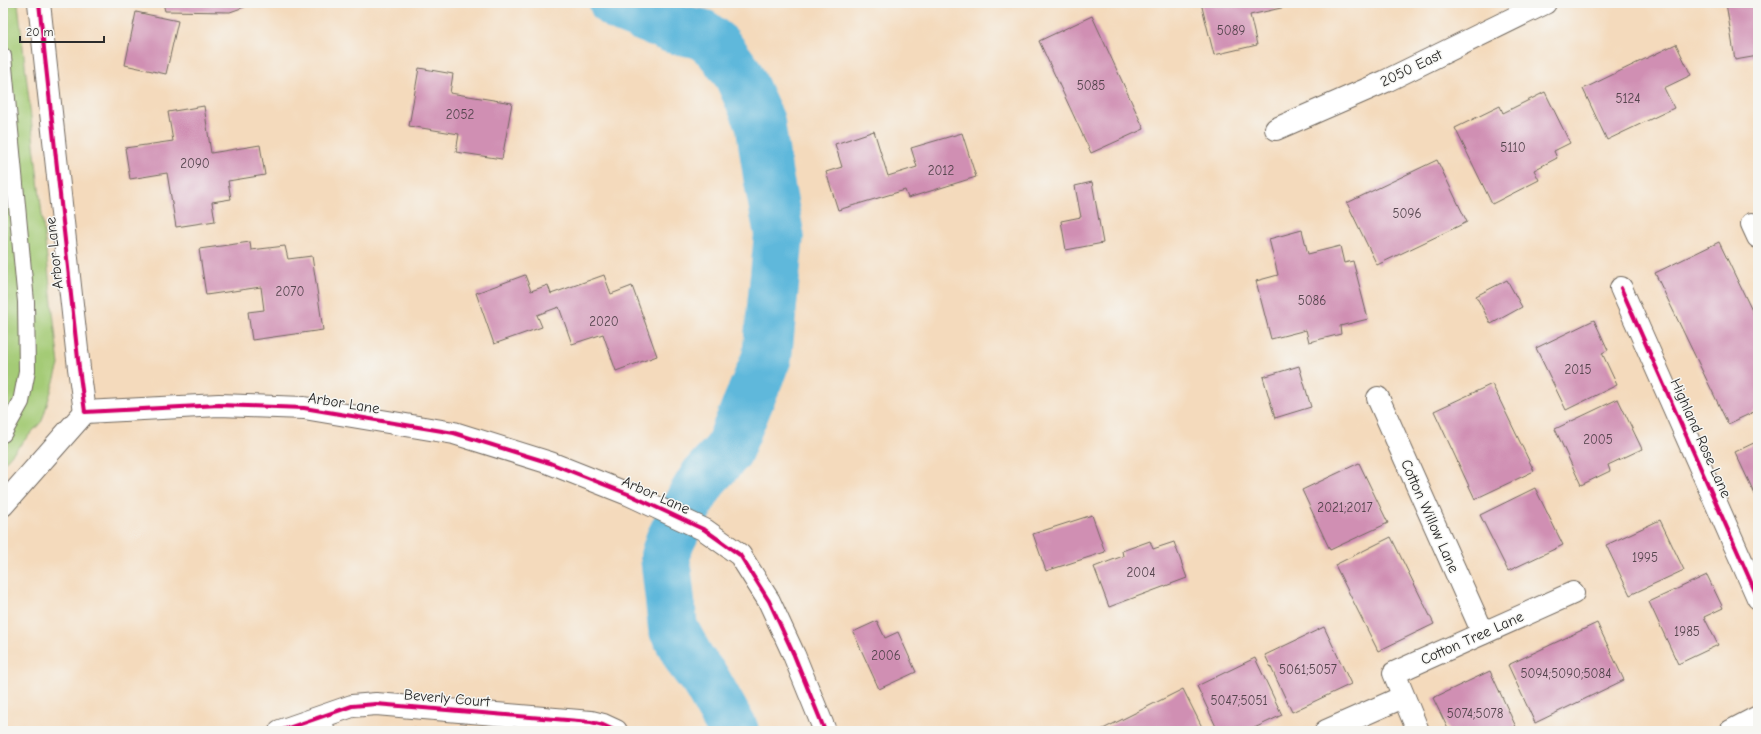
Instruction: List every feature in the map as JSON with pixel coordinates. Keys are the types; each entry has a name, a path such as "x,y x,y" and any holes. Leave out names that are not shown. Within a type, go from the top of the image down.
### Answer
{"street":[{"name":"Arbor Lane","path":"39,3 85,412 219,405 304,408 432,429 499,446 550,463 652,505 705,530 740,555 769,602 794,655 825,731"},
{"name":"2050 East","path":"1276,130 1386,81 1545,3"},
{"name":"Highland Rose Lane","path":"1621,288 1758,598"},
{"name":"Cotton Willow Lane","path":"1378,398 1482,633"},
{"path":"3,505 85,412"},
{"name":"Cotton Tree Lane","path":"1418,731 1394,673 1573,593"},
{"path":"1326,731 1404,697"},
{"name":"Beverly Court","path":"280,731 324,724 352,706 376,704 591,722 615,730"},
{"path":"1731,731 1758,717"}],"lane":[{"path":"3,56 26,302 27,371 21,402 3,434"}],"green space":[{"path":"3,3 18,3 59,365 42,421 3,464"}],"building":[{"path":"163,3 246,3 247,6 230,12 165,11"},
{"path":"1201,3 1299,4 1250,15 1257,45 1214,55"},
{"path":"1726,3 1758,3 1758,56 1735,60"},
{"path":"136,12 178,21 166,74 125,65"},
{"path":"1092,16 1144,129 1091,153 1039,41"},
{"path":"1676,44 1691,75 1664,88 1674,108 1607,140 1583,89"},
{"path":"419,68 453,74 450,93 512,103 502,159 456,152 459,134 409,126"},
{"path":"1545,92 1570,143 1554,151 1557,158 1534,170 1539,180 1492,204 1455,128 1500,106 1503,113"},
{"path":"204,106 211,153 260,145 265,175 228,181 231,199 212,202 215,221 176,227 167,173 130,179 125,148 173,141 168,112"},
{"path":"874,131 888,176 917,167 911,148 962,133 976,177 908,198 905,190 838,210 826,172 842,167 835,144"},
{"path":"1437,160 1467,222 1377,265 1347,203"},
{"path":"1092,182 1103,243 1066,250 1061,221 1081,217 1075,186"},
{"path":"1302,230 1308,254 1340,246 1344,263 1353,261 1368,319 1340,326 1341,334 1309,342 1306,330 1271,339 1256,281 1278,275 1269,239"},
{"path":"250,242 251,250 285,246 288,259 312,256 323,330 252,340 248,312 264,310 261,287 206,295 199,249"},
{"path":"1719,242 1758,323 1758,410 1728,424 1655,273"},
{"path":"525,275 531,291 548,285 551,294 604,275 611,294 632,286 657,356 616,371 603,334 572,344 559,307 537,315 542,327 494,344 476,293"},
{"path":"1507,280 1522,307 1491,324 1476,296"},
{"path":"1594,320 1608,350 1602,353 1617,385 1566,410 1536,348"},
{"path":"1299,366 1311,407 1275,418 1263,377"},
{"path":"1492,384 1534,471 1475,499 1434,411"},
{"path":"1618,399 1642,449 1608,465 1610,471 1581,485 1555,429"},
{"path":"1758,441 1758,501 1735,452"},
{"path":"1359,463 1388,523 1330,550 1302,490"},
{"path":"1535,488 1563,545 1508,571 1480,515"},
{"path":"1092,515 1105,552 1046,571 1033,534"},
{"path":"1660,520 1684,570 1630,595 1606,545"},
{"path":"1391,537 1434,624 1378,651 1335,565"},
{"path":"1150,541 1153,549 1174,542 1187,578 1109,607 1094,567 1123,556 1122,551"},
{"path":"1707,575 1723,608 1704,617 1718,645 1678,664 1649,602"},
{"path":"877,621 885,638 898,632 916,672 879,689 853,632"},
{"path":"1597,623 1624,680 1535,723 1508,665"},
{"path":"1324,627 1351,684 1292,712 1265,655"},
{"path":"1255,658 1282,715 1248,731 1218,731 1197,686"},
{"path":"1490,671 1517,729 1513,731 1449,731 1433,698"},
{"path":"1183,689 1204,731 1099,731"},
{"path":"415,727 417,731 406,731"}],"waterway":[{"path":"614,3 622,8 674,29 702,34 718,47 738,74 760,122 779,234 767,357 728,451 705,476 692,497 670,541 665,556 673,628 690,660 706,681 734,731"}],"cycle path":[{"path":"39,3 85,412 219,405 304,408 454,433 550,463 628,494 705,530 740,555 769,601 794,655 825,731"},
{"path":"1621,288 1758,598"},
{"path":"280,731 352,706 376,704 591,722 603,725 616,731"}]}
